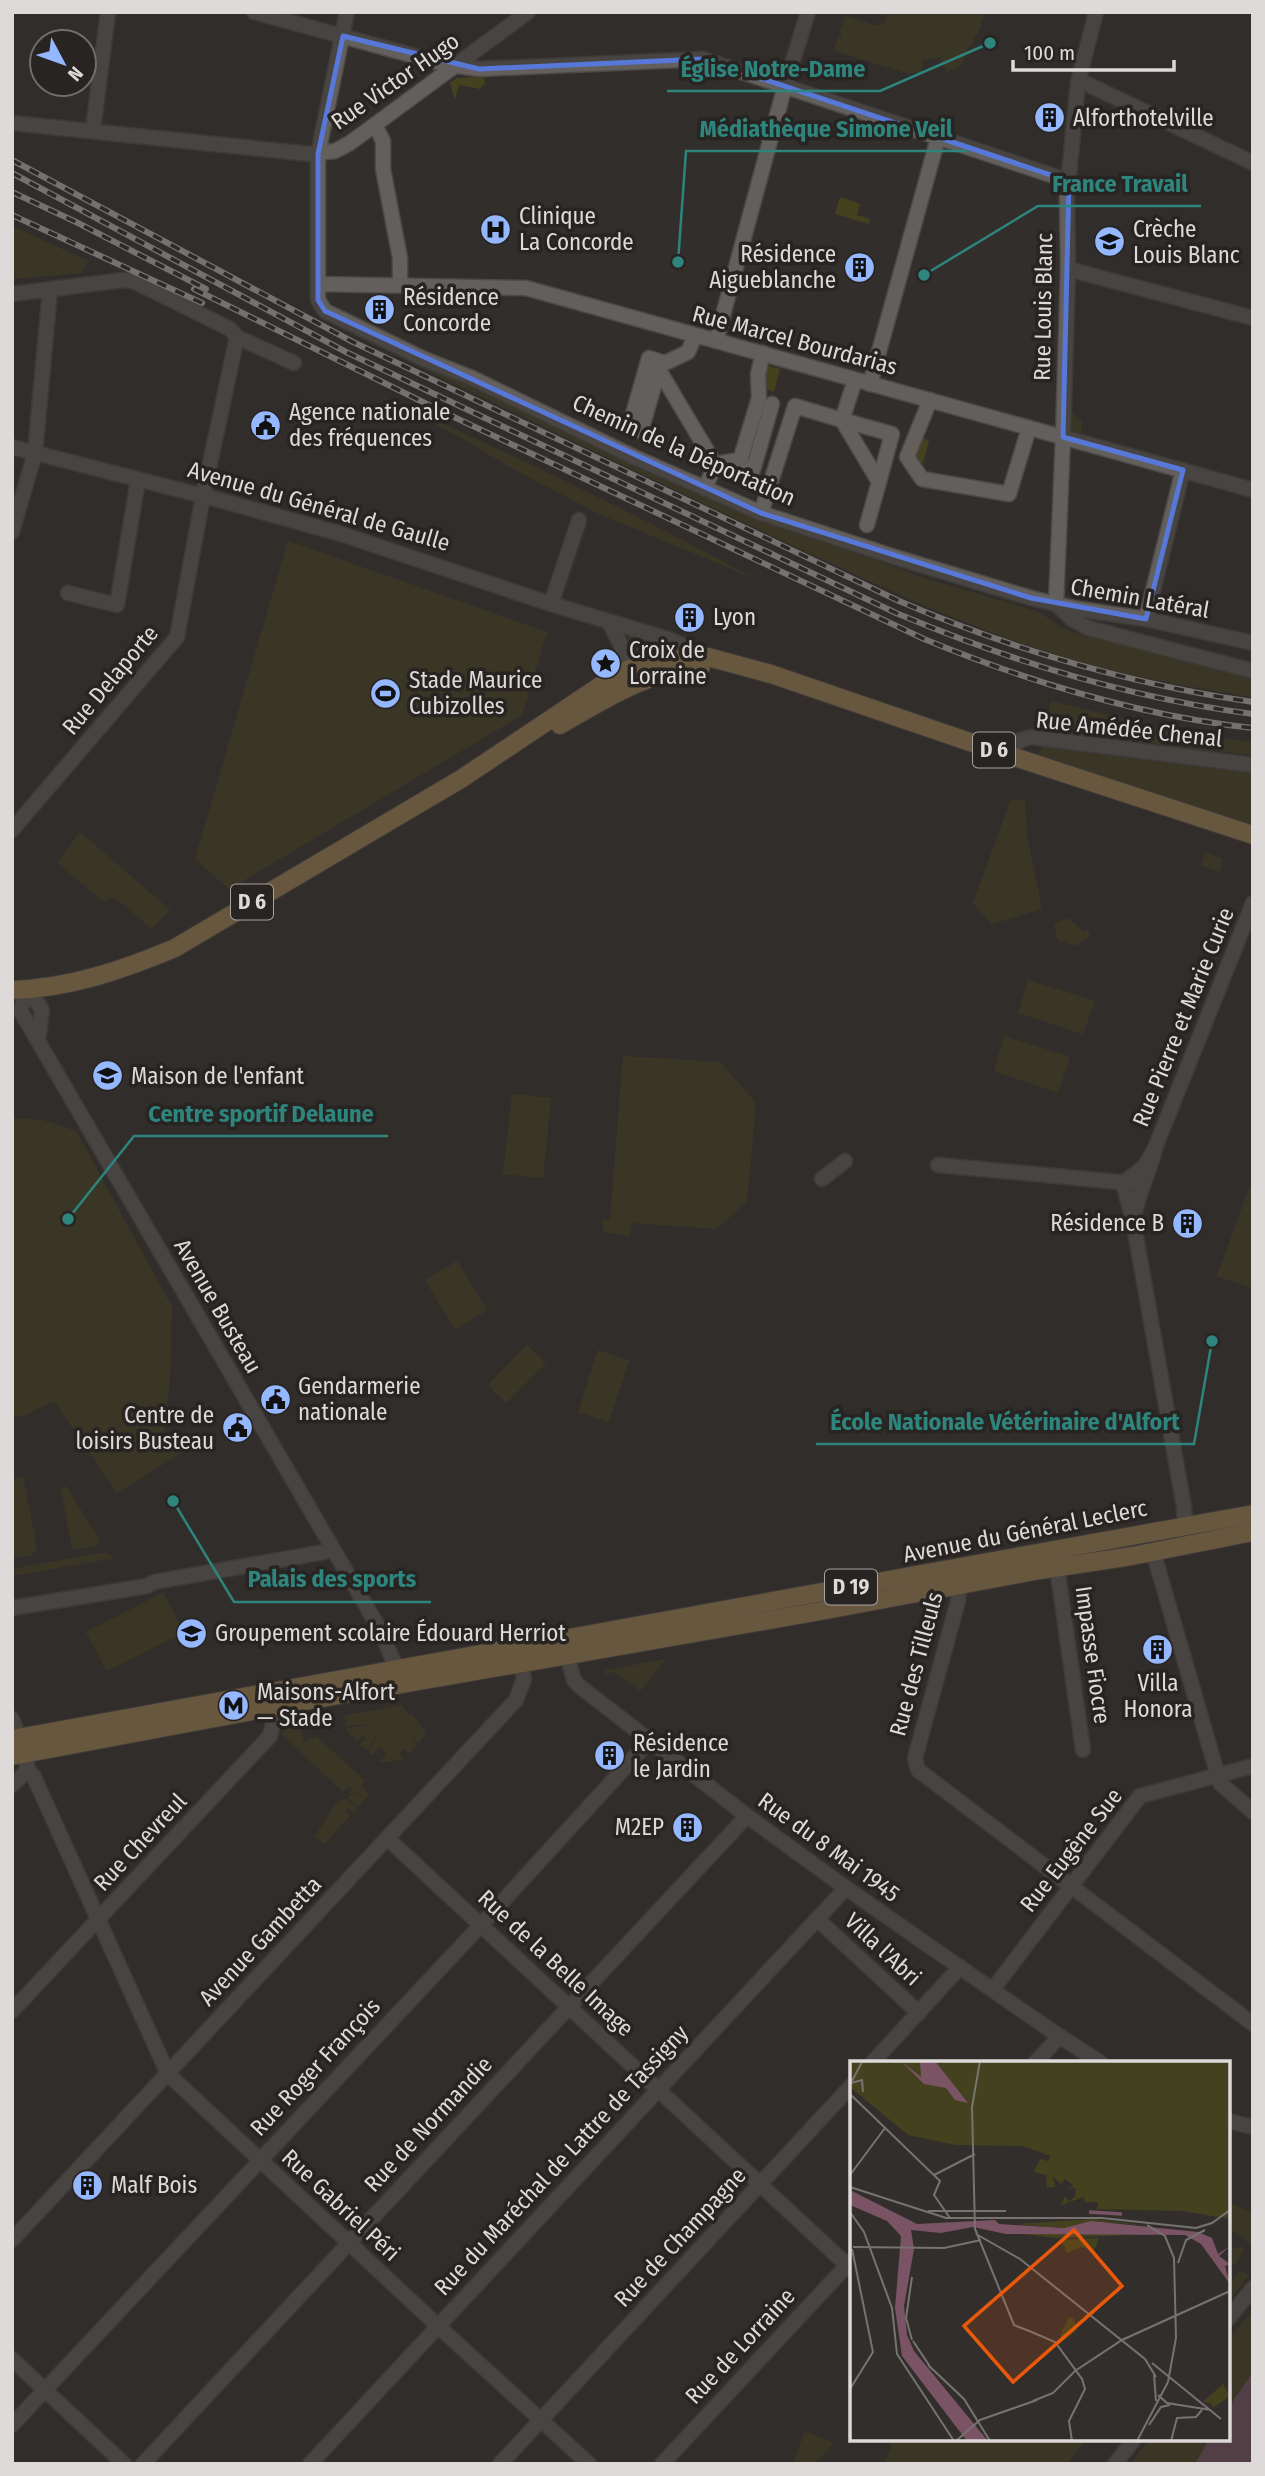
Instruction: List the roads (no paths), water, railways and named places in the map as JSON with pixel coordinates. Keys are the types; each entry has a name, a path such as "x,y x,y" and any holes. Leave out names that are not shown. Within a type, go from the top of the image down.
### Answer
{"main road":[{"name":"Avenue du Général de Gaulle","path":"631,677 661,660 708,657 771,674 1253,835"},
{"name":"Avenue du Général de Gaulle","path":"631,677 664,674 694,667 736,666"},
{"name":"D 6","path":"21,990 75,983 129,968 175,948 461,779 485,768 631,677"},
{"name":"Avenue du Général Leclerc","path":"19,1751 396,1677 960,1577 1185,1525 1253,1514"},
{"path":"1153,1551 1185,1525"},
{"name":"Avenue du Général Leclerc","path":"960,1577 1057,1567 1253,1532"}],"street":[{"path":"94,122 108,12"},
{"path":"254,12 456,66 479,69 703,59 1069,181"},
{"path":"318,289 318,154 347,12"},
{"name":"Rue Victor Hugo","path":"318,154 343,148 528,12"},
{"path":"716,341 808,12"},
{"name":"Rue Louis Blanc","path":"1056,604 1069,181 1078,82 1096,12"},
{"path":"1078,82 1253,163"},
{"path":"12,115 303,144 318,154"},
{"path":"12,123 318,154"},
{"path":"375,125 383,141 383,169 400,258 400,285"},
{"path":"870,384 938,138"},
{"path":"1068,270 1253,318"},
{"path":"12,294 111,282 135,282 230,329 237,337 294,363"},
{"name":"Rue Marcel Bourdarias","path":"318,289 400,285 526,288 1253,490"},
{"name":"Chemin de la Déportation","path":"318,289 319,305 327,313 424,359 472,378 632,456 761,513 910,562 1056,604"},
{"path":"12,532 35,453 50,290"},
{"path":"660,366 688,352 695,336"},
{"name":"Rue Delaporte","path":"12,830 177,637 203,496 237,337"},
{"path":"739,464 759,398 758,374 763,353"},
{"path":"632,456 641,431 629,428 649,358 660,366 715,464"},
{"path":"855,380 842,420 879,482"},
{"path":"930,400 907,457 922,479 1009,494 1029,428"},
{"path":"715,464 733,461 753,470 772,404"},
{"path":"761,513 795,406 892,434 867,525"},
{"name":"Avenue du Général de Gaulle","path":"12,447 341,534 551,604 671,640 708,657"},
{"path":"705,489 715,464"},
{"path":"1146,619 1182,470"},
{"path":"68,593 117,605 138,480"},
{"path":"551,604 579,520"},
{"name":"Chemin Latéral","path":"1056,604 1146,619 1253,643"},
{"name":"Chemin Latéral","path":"1056,604 1072,619 1088,628 1253,671"},
{"path":"609,622 620,643 631,677"},
{"name":"Rue Amédée Chenal","path":"1004,754 1021,740 1031,737 1253,765"},
{"name":"Rue Pierre et Marie Curie","path":"1133,1220 1155,1149 1253,903"},
{"name":"Avenue Busteau","path":"21,990 42,1010 38,1041 379,1628 396,1677"},
{"name":"Rue Pierre et Marie Curie","path":"1155,1149 1145,1166 1123,1183 1133,1220 1185,1525"},
{"path":"822,1179 845,1161"},
{"path":"937,1165 1123,1183 1134,1185 1140,1194"},
{"path":"12,1608 266,1564 324,1552 331,1548"},
{"path":"1153,1551 1220,1783 1253,1812"},
{"name":"Impasse Fiocre","path":"1057,1567 1083,1750"},
{"name":"Rue des Tilleuls","path":"960,1577 958,1601 915,1758 918,1770 1071,1886"},
{"name":"Rue du 8 Mai 1945","path":"565,1647 574,1680 579,1685 747,1816 846,1888 1098,2061"},
{"name":"Avenue Gambetta","path":"12,2240 516,1699 524,1679 519,1655"},
{"name":"Rue Chevreul","path":"12,2011 270,1736 274,1724 269,1701"},
{"name":"Rue Gabriel Péri","path":"12,1719 19,1751 34,1777 168,2074 589,2464"},
{"name":"Rue Roger François","path":"12,2425 650,1740"},
{"path":"12,1785 19,1751"},
{"name":"Rue Eugène Sue","path":"993,1989 1140,1796 1253,1766"},
{"name":"Rue de Normandie","path":"143,2464 747,1816"},
{"name":"Rue de la Belle Image","path":"387,1838 760,2185 850,2263"},
{"path":"1071,1886 1253,2024"},
{"name":"Rue du Maréchal de Lattre de Tassigny","path":"310,2464 846,1888"},
{"name":"Villa l'Abri","path":"817,1919 919,2013"},
{"path":"874,2061 960,1967"},
{"path":"1037,2061 1059,2036"},
{"name":"Rue de Champagne","path":"500,2464 850,2087"},
{"path":"1230,2121 1253,2127"},
{"name":"Rue de Lorraine","path":"662,2464 850,2263"},
{"path":"1230,2317 1253,2288"},
{"path":"12,2360 124,2464"},
{"path":"1115,2464 1132,2441"}],"railway":[{"path":"12,160 353,342 899,601 985,635 1073,663 1162,686 1253,702"},
{"path":"12,173 346,352 896,613 982,647 1071,676 1161,698 1253,714"},
{"path":"12,192 206,289"},
{"path":"12,215 202,303"},
{"path":"194,289 439,410 924,639 1044,683 1085,695 1168,715 1253,728"}],"place":[{"name":"Église Notre-Dame","path":"990,43"},
{"name":"Alforthotelville","path":"1050,118"},
{"name":"Clinique La Concorde","path":"496,229"},
{"name":"Crèche Louis Blanc","path":"1110,242"},
{"name":"Médiathèque Simone Veil","path":"678,262"},
{"name":"Résidence Aigueblanche","path":"859,267"},
{"name":"France Travail","path":"924,275"},
{"name":"Résidence Concorde","path":"380,310"},
{"name":"Agence nationale des fréquences","path":"266,425"},
{"name":"Lyon","path":"690,617"},
{"name":"Croix de Lorraine","path":"606,663"},
{"name":"Stade Maurice Cubizolles","path":"386,693"},
{"name":"Maison de l'enfant","path":"108,1076"},
{"name":"Centre sportif Delaune","path":"68,1219"},
{"name":"Résidence B","path":"1187,1223"},
{"name":"École Nationale Vétérinaire d'Alfort","path":"1212,1341"},
{"name":"Gendarmerie nationale","path":"275,1399"},
{"name":"Centre de loisirs Busteau","path":"237,1428"},
{"name":"Palais des sports","path":"173,1501"},
{"name":"Groupement scolaire Édouard Herriot","path":"192,1633"},
{"name":"Villa Honora","path":"1158,1649"},
{"name":"Maisons-Alfort — Stade","path":"234,1705"},
{"name":"Résidence le Jardin","path":"610,1756"},
{"name":"M2EP","path":"687,1827"},
{"name":"Malf Bois","path":"88,2185"}]}
